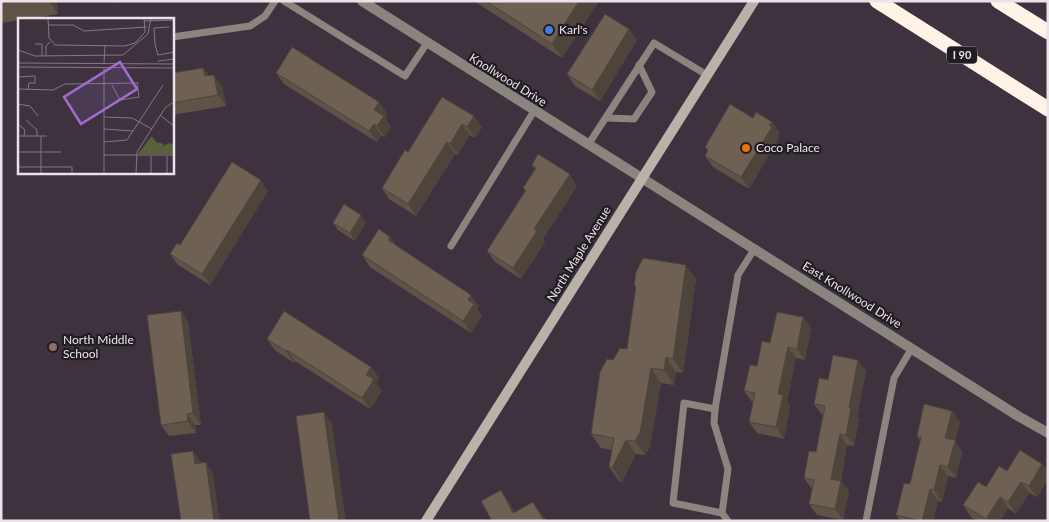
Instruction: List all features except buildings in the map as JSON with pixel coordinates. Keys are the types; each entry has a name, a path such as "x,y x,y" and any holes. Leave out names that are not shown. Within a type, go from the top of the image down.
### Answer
{"highway":[{"name":"I 90","path":"877,1 1048,109"},
{"path":"998,1 1048,32"}],"street":[{"name":"Knollwood Drive","path":"362,1 642,178"},
{"name":"North Maple Avenue","path":"426,521 754,1"},
{"name":"East Knollwood Drive","path":"642,178 1018,416 1048,432"}],"lane":[{"path":"174,37 250,26 265,16 275,1"},
{"path":"284,1 406,76 427,43"},
{"path":"588,145 654,43 707,75"},
{"path":"607,118 634,119 652,92 639,65"},
{"path":"451,246 534,111"},
{"path":"722,513 728,468 714,423 715,409 738,275 755,248"},
{"path":"866,521 894,378 912,348"},
{"path":"715,409 684,403 673,503 722,513 728,521"}],"place":[{"name":"Karl's","path":"549,30"},
{"name":"Coco Palace","path":"746,148"},
{"name":"North Middle School","path":"53,347"}]}
